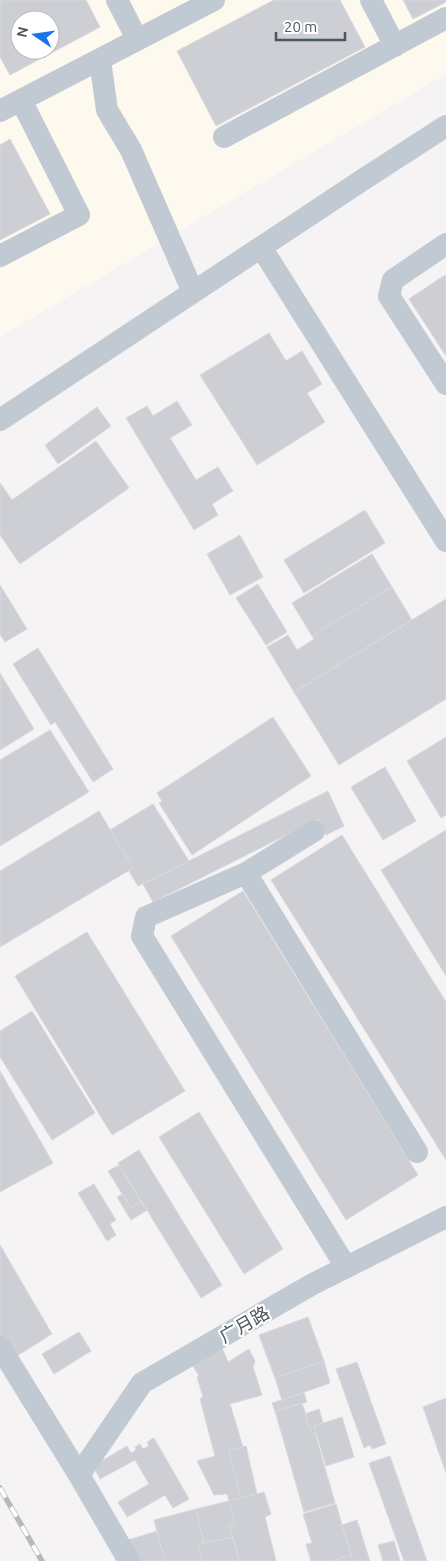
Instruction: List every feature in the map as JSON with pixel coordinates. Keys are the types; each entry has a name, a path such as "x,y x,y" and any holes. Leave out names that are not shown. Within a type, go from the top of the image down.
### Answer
{"street":[{"path":"117,0 137,39"},
{"path":"0,111 214,0"},
{"path":"370,0 395,46"},
{"path":"224,137 446,18"},
{"path":"100,60 107,110 131,150 193,292"},
{"path":"0,256 79,215 21,100"},
{"path":"0,420 446,126"},
{"path":"446,244 393,280 389,296 446,384"},
{"path":"261,247 446,541"},
{"path":"314,831 246,873 146,917 142,936 346,1268"},
{"path":"246,873 417,1152"},
{"name":"广月路","path":"79,1475 142,1383 311,1285 446,1217"},
{"path":"0,1347 79,1475 129,1561"}],"shaded area":[{"path":"0,0 446,0 446,74 0,337"}],"building":[{"path":"0,0 86,0 100,27 60,48 60,10 10,10 10,60 38,60 10,75 0,57"},
{"path":"274,0 340,0 365,47 216,126 177,51"},
{"path":"403,0 446,0 446,2 413,19"},
{"path":"10,139 50,214 0,240 0,145"},
{"path":"445,275 446,277 446,356 409,299"},
{"path":"269,333 286,361 302,351 322,384 307,393 325,422 257,465 200,375"},
{"path":"177,401 192,425 170,438 196,480 218,467 233,491 212,504 218,515 194,530 126,418 147,406 153,416"},
{"path":"97,407 111,426 58,464 45,445"},
{"path":"96,441 129,488 20,564 0,535 0,483 12,500"},
{"path":"365,510 385,543 304,593 284,560"},
{"path":"240,535 263,577 230,595 207,554"},
{"path":"372,554 392,587 312,636 292,603"},
{"path":"258,584 287,632 266,645 236,598"},
{"path":"0,585 27,629 5,642 0,634"},
{"path":"392,587 412,620 294,692 267,647 288,635 297,650 314,639 312,636"},
{"path":"446,599 446,699 339,765 294,692"},
{"path":"38,648 113,769 93,782 55,722 51,725 13,664"},
{"path":"0,673 34,729 0,750"},
{"path":"273,717 311,776 192,855 159,803 162,801 157,793"},
{"path":"50,730 89,792 0,846 0,760"},
{"path":"446,737 446,815 441,818 407,761"},
{"path":"385,767 416,821 383,840 351,787"},
{"path":"328,791 344,826 326,835 318,819 153,902 143,884"},
{"path":"153,804 189,861 138,886 129,871 133,868 110,830"},
{"path":"99,811 133,868 0,947 0,871"},
{"path":"446,830 446,976 381,870"},
{"path":"342,835 446,1002 446,1160 271,880"},
{"path":"243,891 418,1175 346,1220 171,936"},
{"path":"87,932 185,1091 112,1135 15,976"},
{"path":"32,1011 95,1113 52,1140 0,1057 0,1031"},
{"path":"0,1071 53,1163 0,1192"},
{"path":"199,1112 283,1249 244,1274 159,1137"},
{"path":"139,1150 222,1285 201,1298 118,1163"},
{"path":"119,1165 141,1202 131,1208 108,1171"},
{"path":"94,1184 116,1220 110,1224 116,1235 107,1241 78,1193"},
{"path":"123,1194 131,1208 141,1202 147,1210 131,1220 117,1197"},
{"path":"0,1245 52,1334 12,1359 0,1339"},
{"path":"308,1317 324,1361 275,1378 259,1335"},
{"path":"79,1332 91,1351 54,1374 42,1354"},
{"path":"222,1348 228,1362 249,1349 255,1361 253,1367 262,1395 230,1404 243,1447 229,1451 241,1498 229,1501 227,1494 214,1495 197,1461 215,1456 200,1399 203,1397 197,1377 199,1376 191,1363"},
{"path":"324,1361 330,1383 282,1400 275,1378"},
{"path":"357,1362 386,1444 372,1449 370,1445 364,1448 336,1369"},
{"path":"304,1393 307,1402 275,1411 272,1403"},
{"path":"446,1398 446,1473 423,1407"},
{"path":"302,1403 312,1434 315,1433 335,1503 304,1512 275,1411"},
{"path":"319,1409 323,1423 314,1426 316,1433 312,1434 305,1414"},
{"path":"342,1417 354,1457 326,1466 314,1426"},
{"path":"154,1438 189,1499 173,1508 165,1495 127,1517 118,1502 149,1484 135,1460 100,1479 93,1466 127,1446 131,1453 140,1444 143,1449 149,1446 147,1442"},
{"path":"246,1446 257,1494 241,1498 229,1451"},
{"path":"390,1456 427,1561 404,1561 369,1463"},
{"path":"264,1492 271,1514 265,1517 276,1561 239,1561 229,1525 235,1523 229,1501"},
{"path":"229,1501 235,1523 229,1525 233,1537 204,1543 196,1509"},
{"path":"336,1504 351,1555 332,1561 311,1561 306,1544 312,1543 303,1514"},
{"path":"196,1509 204,1543 198,1544 202,1561 165,1561 154,1520"},
{"path":"357,1520 370,1561 353,1561 351,1555 342,1525"},
{"path":"157,1531 165,1561 133,1561 122,1542"},
{"path":"233,1537 239,1561 202,1561 198,1544"},
{"path":"394,1541 400,1561 383,1561 378,1545"},
{"path":"351,1555 353,1561 332,1561"}],"railway":[{"path":"0,1488 42,1561"}]}
